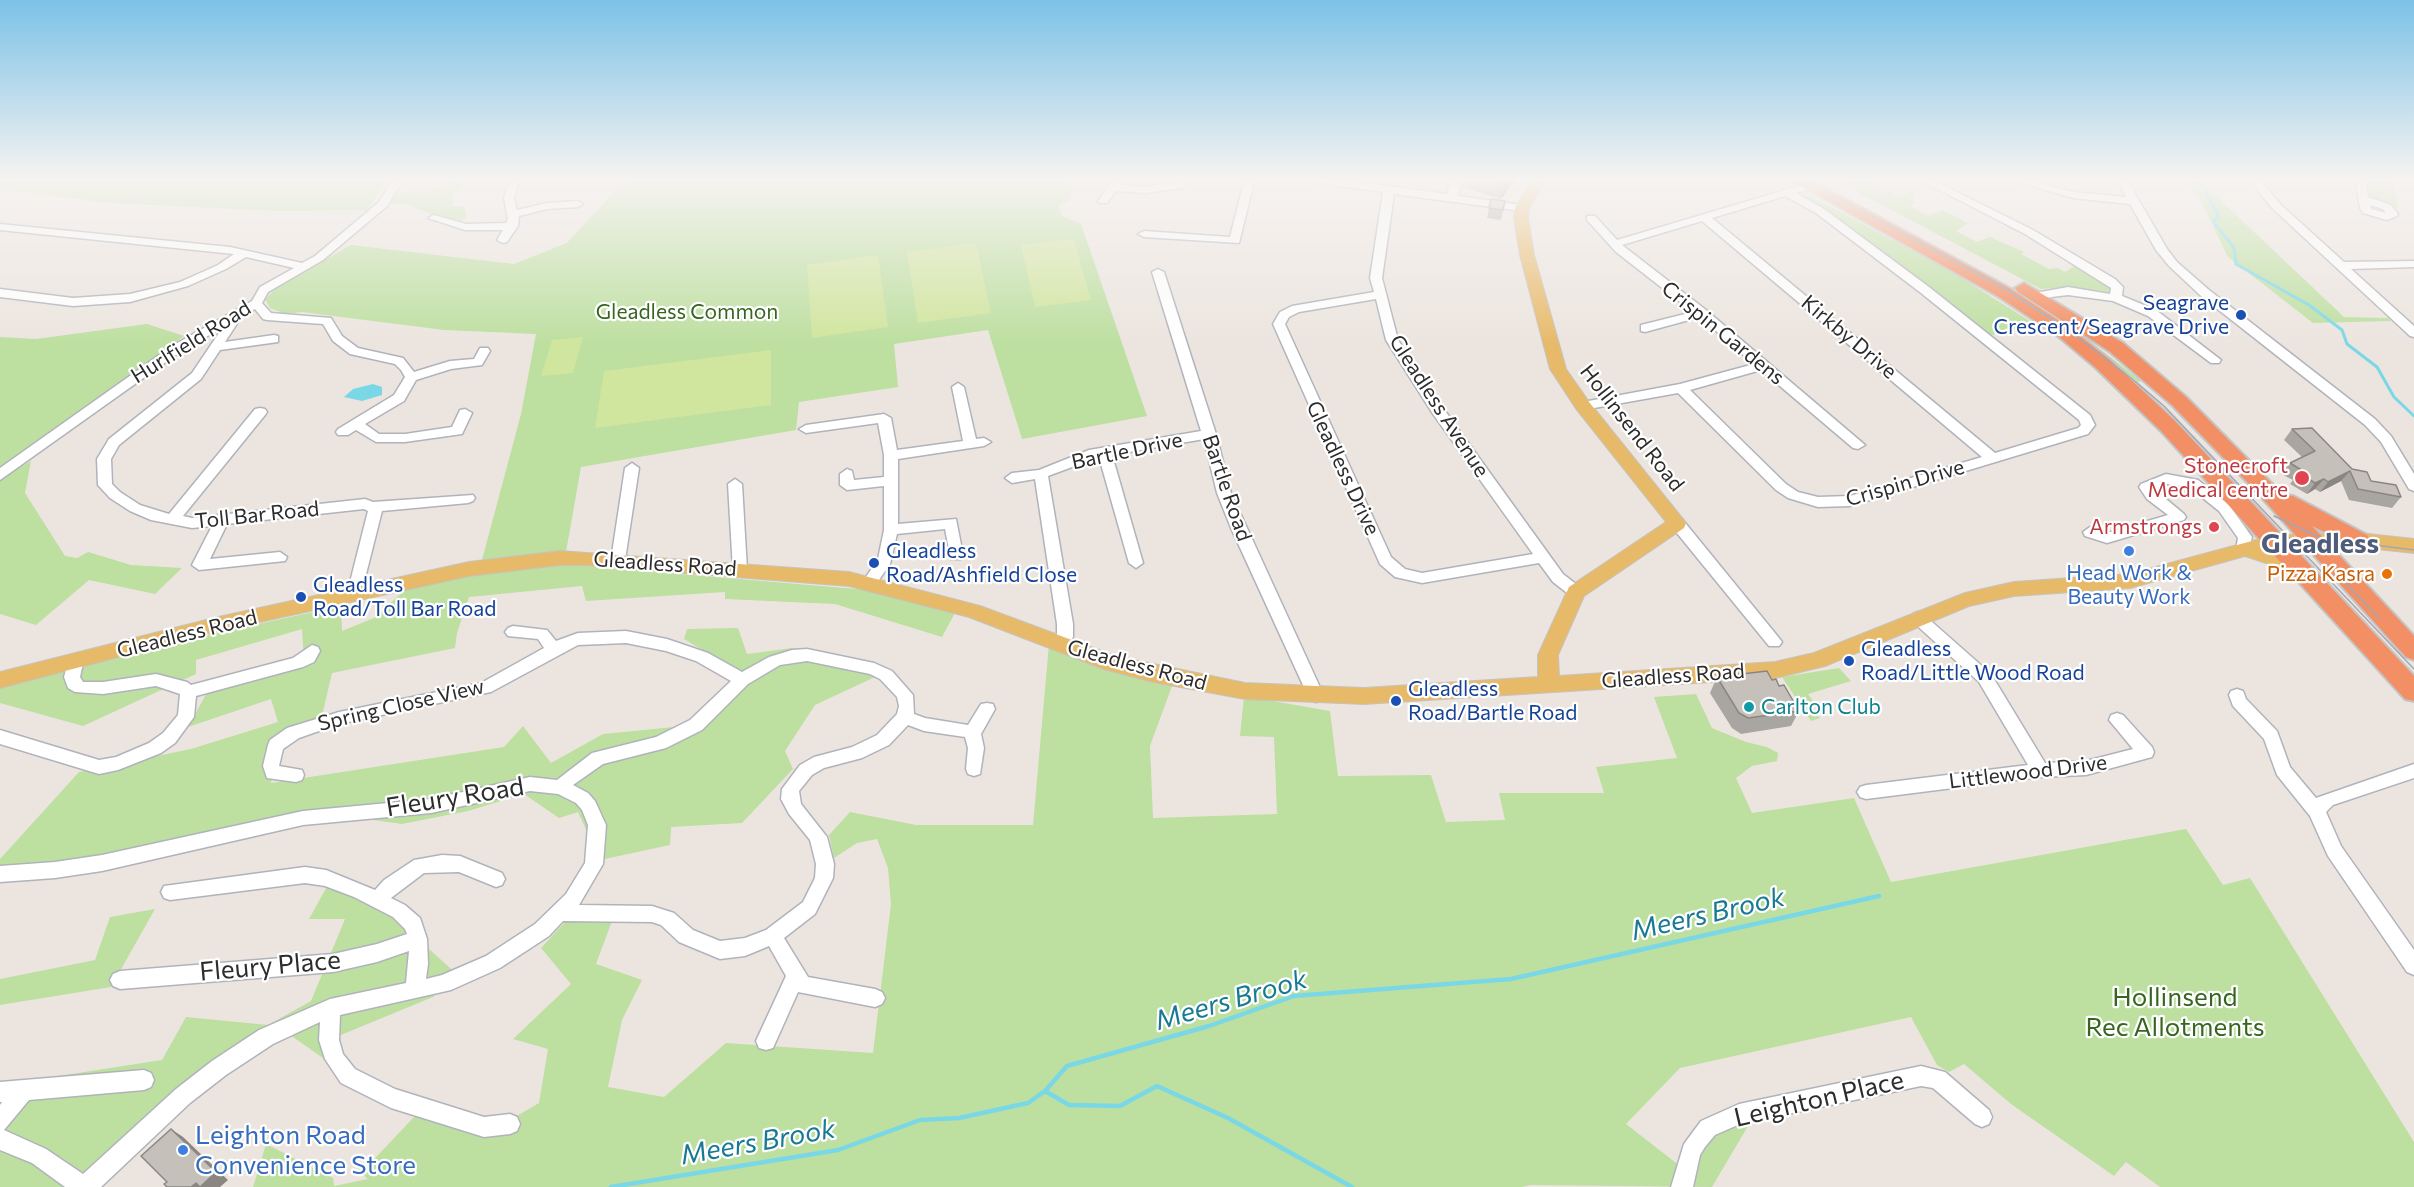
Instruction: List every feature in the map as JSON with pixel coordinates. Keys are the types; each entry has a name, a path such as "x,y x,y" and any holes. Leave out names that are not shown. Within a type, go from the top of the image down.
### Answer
{"highway":[{"path":"1897,233 1968,270 2064,332 2151,409 2414,692"},
{"path":"1907,233 2039,296 2088,327 2139,365 2179,400 2260,483 2414,651"},
{"path":"2260,483 2313,518 2359,540"},
{"path":"2307,575 2304,554 2312,540"},
{"path":"2386,662 2414,678"}],"main road":[{"name":"Hollinsend Road","path":"1523,233 1527,255 1558,369 1584,406 1677,523"},
{"path":"1549,684 1548,655 1576,592 1677,523"},
{"name":"Gleadless Road","path":"0,680 75,663 171,636 355,594 501,564 560,558 618,560 869,583 974,611 1112,663 1164,676 1245,691 1316,696 1549,684 1797,666 1857,646 1918,618 1988,594 2026,588 2130,580 2274,542 2359,540 2414,546"},
{"path":"2243,549 2279,560 2307,575"}],"street":[{"path":"67,233 244,253 305,267"},
{"name":"Hurlfield Road","path":"0,475 196,336 256,303 264,290 305,267 350,233"},
{"path":"503,240 506,233"},
{"path":"1236,241 1238,233"},
{"name":"Gleadless Avenue","path":"1382,233 1377,260 1379,295 1388,330 1400,354 1542,557 1558,578 1576,592"},
{"name":"Crispin Gardens","path":"1605,233 1614,244 1702,313 1858,446"},
{"path":"1614,244 1651,233"},
{"name":"Kirkby Drive","path":"1722,233 1992,458"},
{"name":"Crispin Drive","path":"1681,388 1781,487 1793,495 1811,501 1850,501 2083,431 2088,425 2085,418 1850,233"},
{"path":"2031,233 2111,281 2117,286 2116,298"},
{"path":"2154,233 2173,264 2379,430 2414,486"},
{"path":"2306,233 2414,333"},
{"path":"1144,234 1248,242"},
{"path":"0,293 73,302 130,298 184,284 222,267 244,253"},
{"path":"2342,266 2414,264"},
{"name":"Bartle Road","path":"1158,272 1209,434 1224,493 1316,696"},
{"path":"2039,296 2068,291 2116,298 2152,313 2215,360"},
{"name":"Gleadless Drive","path":"1379,295 1296,309 1284,315 1279,324 1385,560 1400,573 1422,578 1542,557"},
{"path":"256,303 262,313 275,318 327,321 337,338 347,347 361,354 399,361 411,377"},
{"path":"1645,328 1702,313"},
{"name":"Toll Bar Road","path":"236,316 197,376 131,426 114,442 104,459 105,485 115,495 135,508 171,521 192,523 365,504 372,507 468,498"},
{"path":"217,347 274,339"},
{"path":"343,432 399,398 411,377 450,365 478,362 484,351"},
{"path":"1584,406 1681,388 1764,365"},
{"path":"891,455 977,443 958,387"},
{"path":"171,521 260,412"},
{"path":"357,425 376,438 405,438 457,431 465,413"},
{"path":"806,429 884,418 891,455 891,530 885,560 869,583"},
{"name":"Bartle Drive","path":"1012,478 1041,474 1074,459 1104,452 1209,434"},
{"path":"1104,452 1136,563"},
{"path":"618,560 632,468"},
{"path":"2176,469 2234,518 2245,537 2243,549"},
{"path":"847,474 847,485 890,481"},
{"path":"1041,474 1065,624 1065,637 1060,644"},
{"path":"2091,532 2107,538 2179,517 2152,496 2146,487 2166,479 2193,483"},
{"path":"735,484 740,570"},
{"path":"355,594 375,511 372,507"},
{"path":"222,520 199,565 280,557"},
{"path":"891,530 951,523 956,555"},
{"name":"Hollinsend Road","path":"1677,523 1774,642"},
{"path":"1918,618 1985,678 2040,770"},
{"path":"513,632 542,634 554,649"},
{"name":"Spring Close View","path":"296,775 273,773 270,766 276,745 293,733 339,718 485,688 499,683 554,649 578,639 626,637 686,651 742,680"},
{"path":"75,663 72,677 74,684 81,688 91,689 156,680 174,683 188,692 297,663 308,658 312,651"},
{"path":"560,787 580,769 598,758 660,743 696,725 742,680 775,661 792,656 807,655 873,669 897,685 905,695 907,706 904,717 883,740 856,753 820,762 806,770 791,789 790,799 795,809 818,837 825,864 824,878 819,894 809,908 773,936 744,947 720,950 686,936 667,919 652,914 560,913"},
{"path":"0,737 85,764 99,767 118,764 155,748 169,738 186,717 188,692"},
{"path":"2237,695 2239,702 2271,736 2283,770 2317,812 2334,850 2414,966"},
{"path":"972,732 981,722 987,708"},
{"path":"904,717 934,726 972,732"},
{"name":"Littlewood Drive","path":"1866,792 2040,770 2086,768 2146,752 2117,720"},
{"path":"972,732 976,748 974,769"},
{"path":"2317,812 2320,805 2327,800 2414,771"},
{"name":"Fleury Road","path":"0,874 55,870 102,863 303,818 431,806 530,784 560,787 582,798 589,806 597,825 594,864 572,900 542,930 493,962 444,984 330,1008 266,1037 219,1068 183,1096 84,1187"},
{"path":"378,899 420,866 441,863 460,864 496,879"},
{"path":"170,892 305,875 326,878 378,899 399,911 412,924 418,939 418,964 414,991"},
{"path":"773,936 802,985 875,998"},
{"name":"Fleury Place","path":"120,980 333,963 376,953 418,939"},
{"path":"766,1041 796,976"},
{"path":"330,1008 329,1040 335,1059 348,1076 391,1098 450,1117 484,1127 510,1124"},
{"name":"Leighton Place","path":"1682,1187 1691,1151 1698,1140 1708,1128 1739,1114 1921,1076 1938,1079 1983,1117"},
{"path":"0,1092 144,1080"},
{"path":"0,1122 24,1089"},
{"path":"0,1138 17,1144 61,1168 84,1187"}],"green space":[{"name":"Gleadless Common","path":"576,233 1084,233 1147,416 1022,439 988,330 894,344 898,387 799,402 796,430 581,467 566,552 482,560 521,414 536,334 444,330 302,312 286,314 270,308 265,299 278,286 351,245 514,264 567,243"},
{"path":"1852,233 1880,233 1952,272 2033,323 1989,336"},
{"path":"1900,233 1911,233 2014,289 2078,332 2141,381 2138,382 2075,333"},
{"path":"1936,233 1961,233 1977,242 1990,237 2024,252 2021,254 2049,269 2058,268 2065,272 2076,265 2114,285 2117,293 2070,287 2041,289"},
{"path":"2217,233 2256,233 2344,317 2388,318 2391,321 2313,323 2228,257"},
{"path":"1074,239 1091,300 1035,307 1021,245"},
{"path":"976,243 991,313 918,323 907,252"},
{"path":"878,255 888,327 812,338 807,265"},
{"path":"147,324 184,336 0,470 0,337 36,339"},
{"path":"583,337 573,373 541,376 552,340"},
{"path":"771,350 771,405 595,428 604,371"},
{"path":"31,461 25,493 65,556 77,558 88,552 131,565 182,568 155,594 89,580 36,625 0,614 0,479"},
{"path":"562,564 892,592 956,611 942,637 835,604 725,599 725,592 586,601 582,586 469,597 457,633 455,648 332,673 322,716 283,735 271,783 504,747 523,726 551,763 603,734 684,726 746,676 684,639 687,629 738,628 747,654 792,648 875,677 815,705 785,751 793,769 742,823 671,827 670,845 600,860 578,812 559,818 524,794 468,811 402,824 322,813 40,872 0,872 0,859 79,772 191,749 278,722 271,699 188,727 210,687 304,660 302,629 196,660 196,674 83,726 0,703 0,686 175,642 341,606 342,631 374,618 408,587 463,575"},
{"name":"Hollinsend Rec Allotments","path":"1049,644 1172,686 1150,746 1153,818 1277,814 1274,737 1240,736 1244,696 1330,711 1338,776 1431,775 1446,822 1505,820 1499,793 1604,793 1596,767 1677,758 1654,697 1696,694 1712,728 1778,753 1777,761 1752,766 1736,778 1752,813 1854,798 1891,882 2186,829 2223,885 2250,878 2414,1142 2414,1187 2160,1187 2126,1162 2114,1176 2011,1104 1964,1064 1949,1072 1937,1065 1911,1017 1680,1068 1626,1124 1680,1166 1714,1132 1751,1121 1712,1187 1531,1185 1521,1187 253,1187 266,1144 333,1178 334,1186 368,1179 361,1173 415,1116 486,1134 539,1103 548,1049 513,1039 571,984 541,948 567,920 612,921 596,964 642,980 622,1020 608,1087 664,1097 726,1043 873,1053 891,904 888,868 877,839 857,843 834,858 829,835 850,812 916,825 1033,825"},
{"path":"1839,668 1851,681 1808,694 1813,701 1807,703 1820,718 1811,721 1782,677"},
{"path":"330,881 390,891 420,941 459,976 433,997 336,1037 333,1065 290,1035 196,1092 87,1187 0,1187 0,1085 162,1060 186,1017 268,1025 311,1001 345,919 309,919"},
{"path":"155,909 111,987 0,1005 0,979 95,960 110,917"}],"water":[{"path":"373,384 382,387 382,395 362,401 344,397 353,389"}],"building":[{"path":"2312,428 2352,469 2367,472 2371,481 2396,485 2401,497 2358,489 2350,471 2328,482 2324,479 2315,483 2299,473 2303,471 2290,463 2315,451 2292,429"},
{"path":"1767,671 1772,680 1776,679 1779,686 1784,685 1799,711 1748,718 1739,713 1717,677"},
{"name":"Leighton Road Convenience Store","path":"171,1129 216,1172 200,1187 196,1183 191,1187 167,1187 164,1184 167,1182 141,1156"}],"waterway":[{"path":"2223,233 2234,248 2236,264 2309,305 2342,330 2347,344 2377,367 2394,397 2414,416"},
{"name":"Meers Brook","path":"1045,1091 1067,1066 1209,1026 1294,996 1511,979 1879,896"},
{"path":"1045,1091 1069,1105 1120,1106 1157,1086 1228,1118 1352,1187"},
{"name":"Meers Brook","path":"611,1187 838,1150 920,1120 959,1118 1028,1103 1045,1091"}],"tram line":[{"path":"1902,233 2009,291 2071,332 2136,382 2164,406 2414,669"},
{"path":"2274,516 2321,538 2414,550"},
{"path":"2335,572 2379,618"}],"place":[{"name":"Seagrave Crescent/Seagrave Drive","path":"2241,315"},
{"name":"Stonecroft Medical centre","path":"2302,478"},
{"name":"Armstrongs","path":"2214,527"},
{"name":"Head Work & Beauty Work","path":"2129,551"},
{"name":"Gleadless Road/Ashfield Close","path":"874,563"},
{"name":"Pizza Kasra","path":"2387,574"},
{"name":"Gleadless Road/Toll Bar Road","path":"301,597"},
{"name":"Gleadless Road/Little Wood Road","path":"1849,661"},
{"name":"Gleadless Road/Bartle Road","path":"1396,701"},
{"name":"Carlton Club","path":"1749,707"},
{"name":"Leighton Road Convenience Store","path":"183,1150"}],"district":[{"name":"Gleadless","path":"2320,544"}]}
